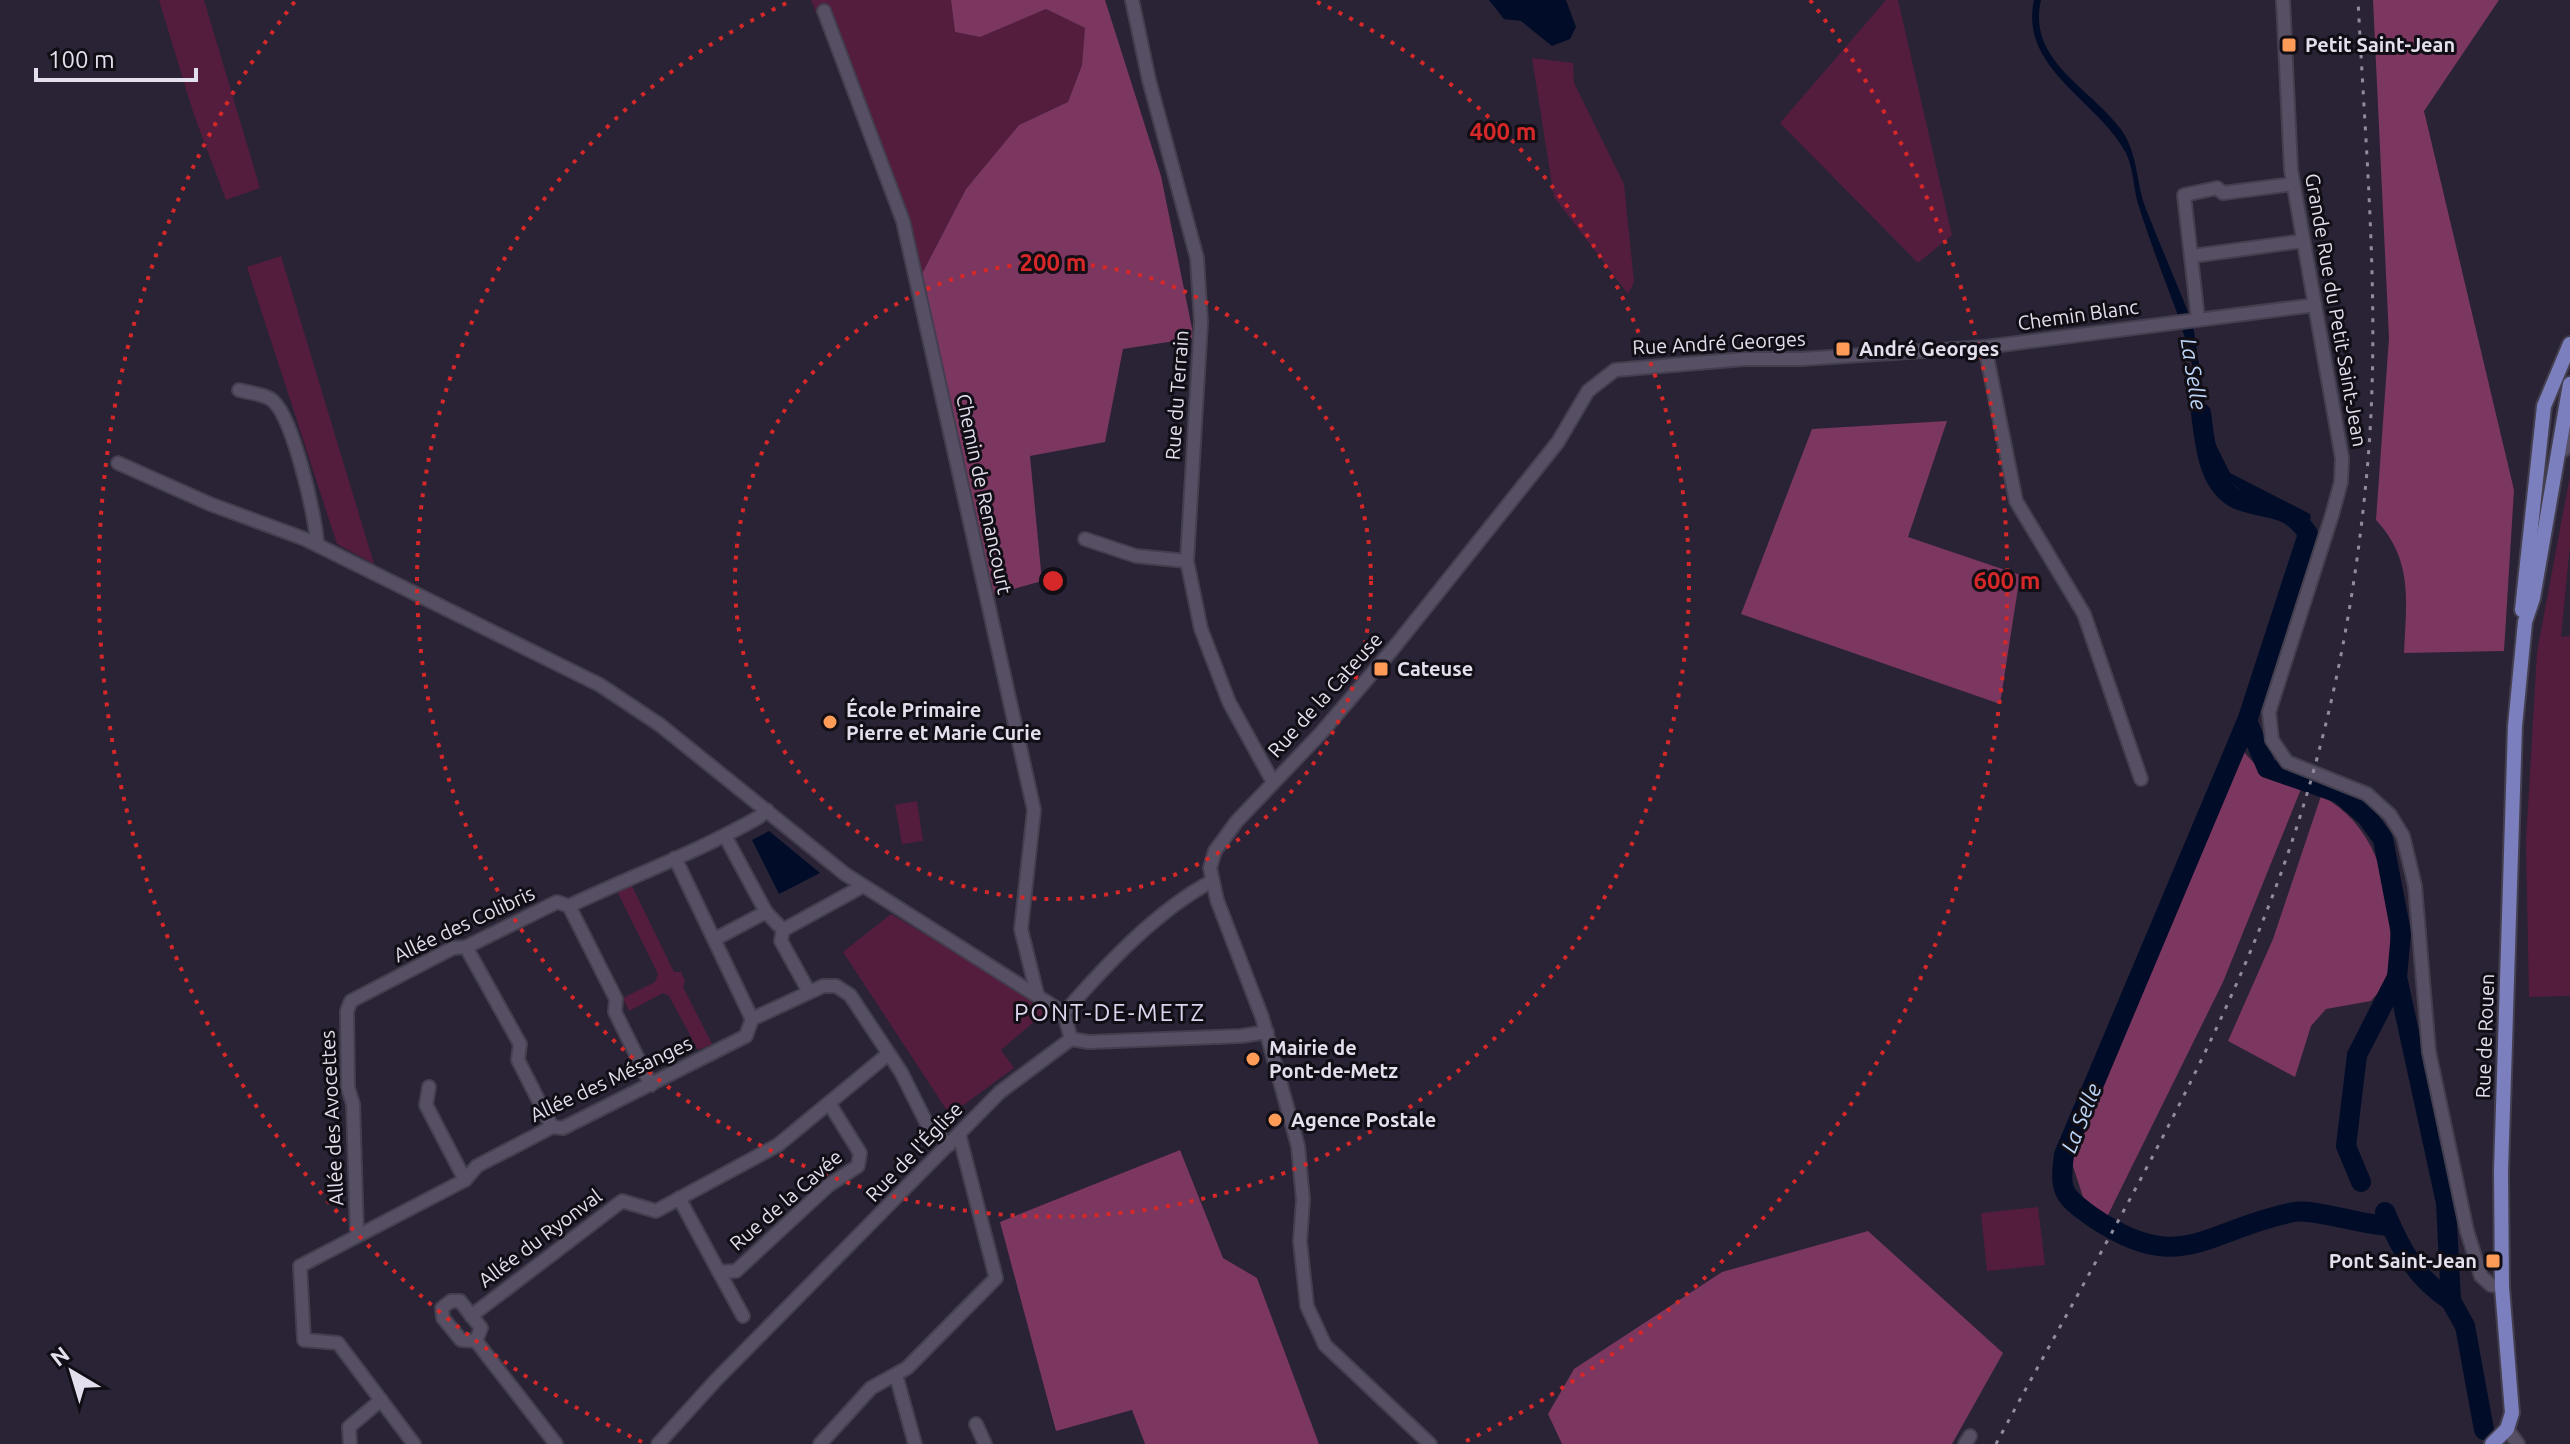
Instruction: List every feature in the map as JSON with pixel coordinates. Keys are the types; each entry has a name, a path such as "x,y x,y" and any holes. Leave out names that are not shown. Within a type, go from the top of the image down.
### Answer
{"main road":[{"name":"Rue de Rouen","path":"2525,622 2522,608 2544,406 2570,344"},
{"name":"Rue de Rouen","path":"2507,1429 2512,1402 2502,1287 2501,1144 2515,726 2525,622 2553,487 2570,384"},
{"path":"2492,1444 2507,1429"}],"street":[{"name":"Rue du Terrain","path":"1132,0 1149,80 1197,258 1201,322 1187,561 1206,644 1229,702 1273,782"},
{"name":"Grande Rue du Petit Saint-Jean","path":"2283,0 2293,184 2341,446 2341,482 2273,695 2269,732 2287,762 2367,794 2390,815 2403,836 2415,886 2426,1033 2467,1231 2483,1280 2502,1287"},
{"name":"Chemin de Renancourt","path":"824,11 903,221 1034,810 1021,929 1037,994"},
{"path":"2195,319 2195,285 2186,194 2293,184"},
{"path":"2192,256 2303,241"},
{"name":"Chemin Blanc","path":"1985,347 2315,305"},
{"path":"1985,347 2016,501 2084,614 2141,779"},
{"name":"Rue André Georges","path":"1600,379 1615,370 1655,365 1985,347"},
{"name":"Rue de la Cateuse","path":"1212,881 1210,861 1215,851 1392,650 1558,442 1578,405 1600,379"},
{"path":"239,390 272,399 286,417 316,524 317,544"},
{"path":"2553,487 2570,428"},
{"path":"118,463 210,504 317,544 600,685 660,725 845,874 1064,1013 1071,1039 1089,1042 1212,1038 1267,1032"},
{"path":"1085,539 1136,556 1187,561"},
{"name":"Allée des Colibris","path":"351,1001 453,948 466,947 557,902 569,906 725,836 767,810"},
{"path":"725,836 766,912 783,930"},
{"path":"675,858 679,873 715,939 752,1019"},
{"path":"1064,1013 1153,925 1184,898 1212,881 1267,1032 1298,1146 1302,1173 1300,1241 1303,1279 1317,1333 1325,1345 1430,1444"},
{"path":"783,930 863,886"},
{"path":"569,906 616,999 615,1012 651,1085"},
{"path":"715,939 766,912"},
{"path":"783,930 781,941 808,990 836,986 850,995 901,1072 927,1124 949,1145"},
{"path":"466,947 520,1044 518,1060 552,1127"},
{"name":"Allée des Mésanges","path":"381,1400 338,1343 304,1340 300,1266 465,1180 477,1166 552,1127 563,1128 746,1036 752,1019 808,990"},
{"name":"Allée des Avocettes","path":"351,1001 347,1011 348,1073 353,1104 357,1235"},
{"name":"Rue de l'Église","path":"658,1444 716,1380 1000,1092 1071,1039"},
{"path":"679,1198 778,1145 887,1055"},
{"path":"429,1087 426,1105 465,1180"},
{"name":"Rue de la Cavée","path":"719,1272 736,1271 829,1185 858,1166 860,1153 829,1103"},
{"path":"820,1444 871,1388 896,1375 996,1278 959,1134"},
{"name":"Rue de la Cavée","path":"679,1198 743,1316"},
{"name":"Allée du Ryonval","path":"471,1316 622,1201 656,1211 679,1198"},
{"name":"Allée du Ryonval","path":"476,1341 481,1328 460,1301 451,1301 442,1308 443,1318 461,1340 476,1341 556,1444"},
{"path":"896,1375 915,1444"},
{"path":"350,1444 349,1427 381,1400 414,1444"},
{"path":"976,1424 985,1444"},
{"path":"2507,1429 2518,1444"}],"shaded area":[{"path":"159,0 204,0 260,188 226,200 193,112"},
{"path":"811,0 951,0 955,32 979,37 1046,9 1085,28 1082,65 1068,102 1019,125 966,189 912,293 891,200"},
{"path":"951,0 1105,0 1161,176 1194,338 1123,349 1105,442 1030,456 1042,581 982,598 912,293 966,189 1019,125 1068,102 1082,65 1085,28 1046,9 980,37 955,32"},
{"path":"1886,0 1898,0 1952,235 1918,263 1780,123"},
{"path":"2373,0 2499,0 2424,111 2514,490 2504,651 2404,653 2406,599 2402,567 2397,551 2376,520 2389,338"},
{"path":"1532,58 1573,63 1574,83 1624,184 1634,282 1628,294 1554,197"},
{"path":"281,256 374,564 337,544 247,267"},
{"path":"1947,421 1908,537 2020,575 2000,704 1741,614 1812,429"},
{"path":"2570,476 2570,545 2561,637 2570,636 2570,996 2529,997 2526,842 2537,652"},
{"path":"2241,749 2265,775 2301,789 2223,982 2107,1217 2083,1197 2070,1157"},
{"path":"2321,796 2340,808 2355,823 2368,840 2377,860 2388,902 2391,973 2371,1001 2326,1009 2311,1026 2295,1077 2228,1041 2273,939"},
{"path":"917,801 923,841 902,844 895,805"},
{"path":"630,882 674,972 681,972 685,981 683,987 712,1044 698,1050 669,996 663,993 629,1011 623,998 655,982 658,974 616,889"},
{"path":"891,914 1049,1009 1001,1050 1014,1068 950,1115 843,952"},
{"path":"1180,1150 1223,1258 1257,1278 1319,1444 1145,1444 1132,1410 1056,1431 1000,1222"},
{"path":"2038,1207 2045,1265 1987,1271 1981,1213"},
{"path":"1868,1231 2003,1353 1952,1444 1562,1444 1548,1414 1574,1369 1722,1272"}],"water":[{"path":"1489,0 1566,0 1576,27 1570,39 1552,46 1521,21 1504,19"},
{"path":"2034,0 2041,0 2039,21 2043,40 2052,56 2120,128 2131,148 2146,209 2190,317 2179,318 2139,207 2126,153 2114,134 2049,65 2038,46 2033,24"},
{"path":"2193,325 2209,431 2230,473 2310,514 2311,519 2266,503 2236,486 2217,468 2207,447 2192,364 2181,326"},
{"path":"769,831 820,873 779,894 752,840"}],"waterway":[{"name":"La Selle","path":"2201,413 2210,462 2220,485 2239,500 2293,517 2308,534 2247,721 2267,768 2339,793 2367,817 2383,839 2401,933 2397,977 2446,1203 2451,1301 2465,1326 2484,1430"},
{"name":"La Selle","path":"2247,721 2064,1155 2063,1185 2074,1203 2122,1234 2148,1244 2171,1247 2192,1244 2263,1220 2303,1211 2391,1226"},
{"name":"La Selle","path":"2361,1182 2346,1146 2357,1055 2397,977"},
{"name":"La Selle","path":"2385,1212 2397,1239 2419,1273 2451,1301"}],"railway":[{"path":"1996,1444 2146,1168 2216,1028 2277,884 2323,736 2353,584 2371,422 2373,301 2358,0"}],"place":[{"name":"Petit Saint-Jean","path":"2289,45"},
{"name":"André Georges","path":"1843,349"},
{"name":"Cateuse","path":"1381,669"},
{"name":"École Primaire Pierre et Marie Curie","path":"830,722"},
{"name":"Mairie de Pont-de-Metz","path":"1253,1059"},
{"name":"Agence Postale","path":"1275,1120"},
{"name":"Pont Saint-Jean","path":"2493,1261"}],"district":[{"name":"PONT-DE-METZ","path":"1110,1013"}]}
